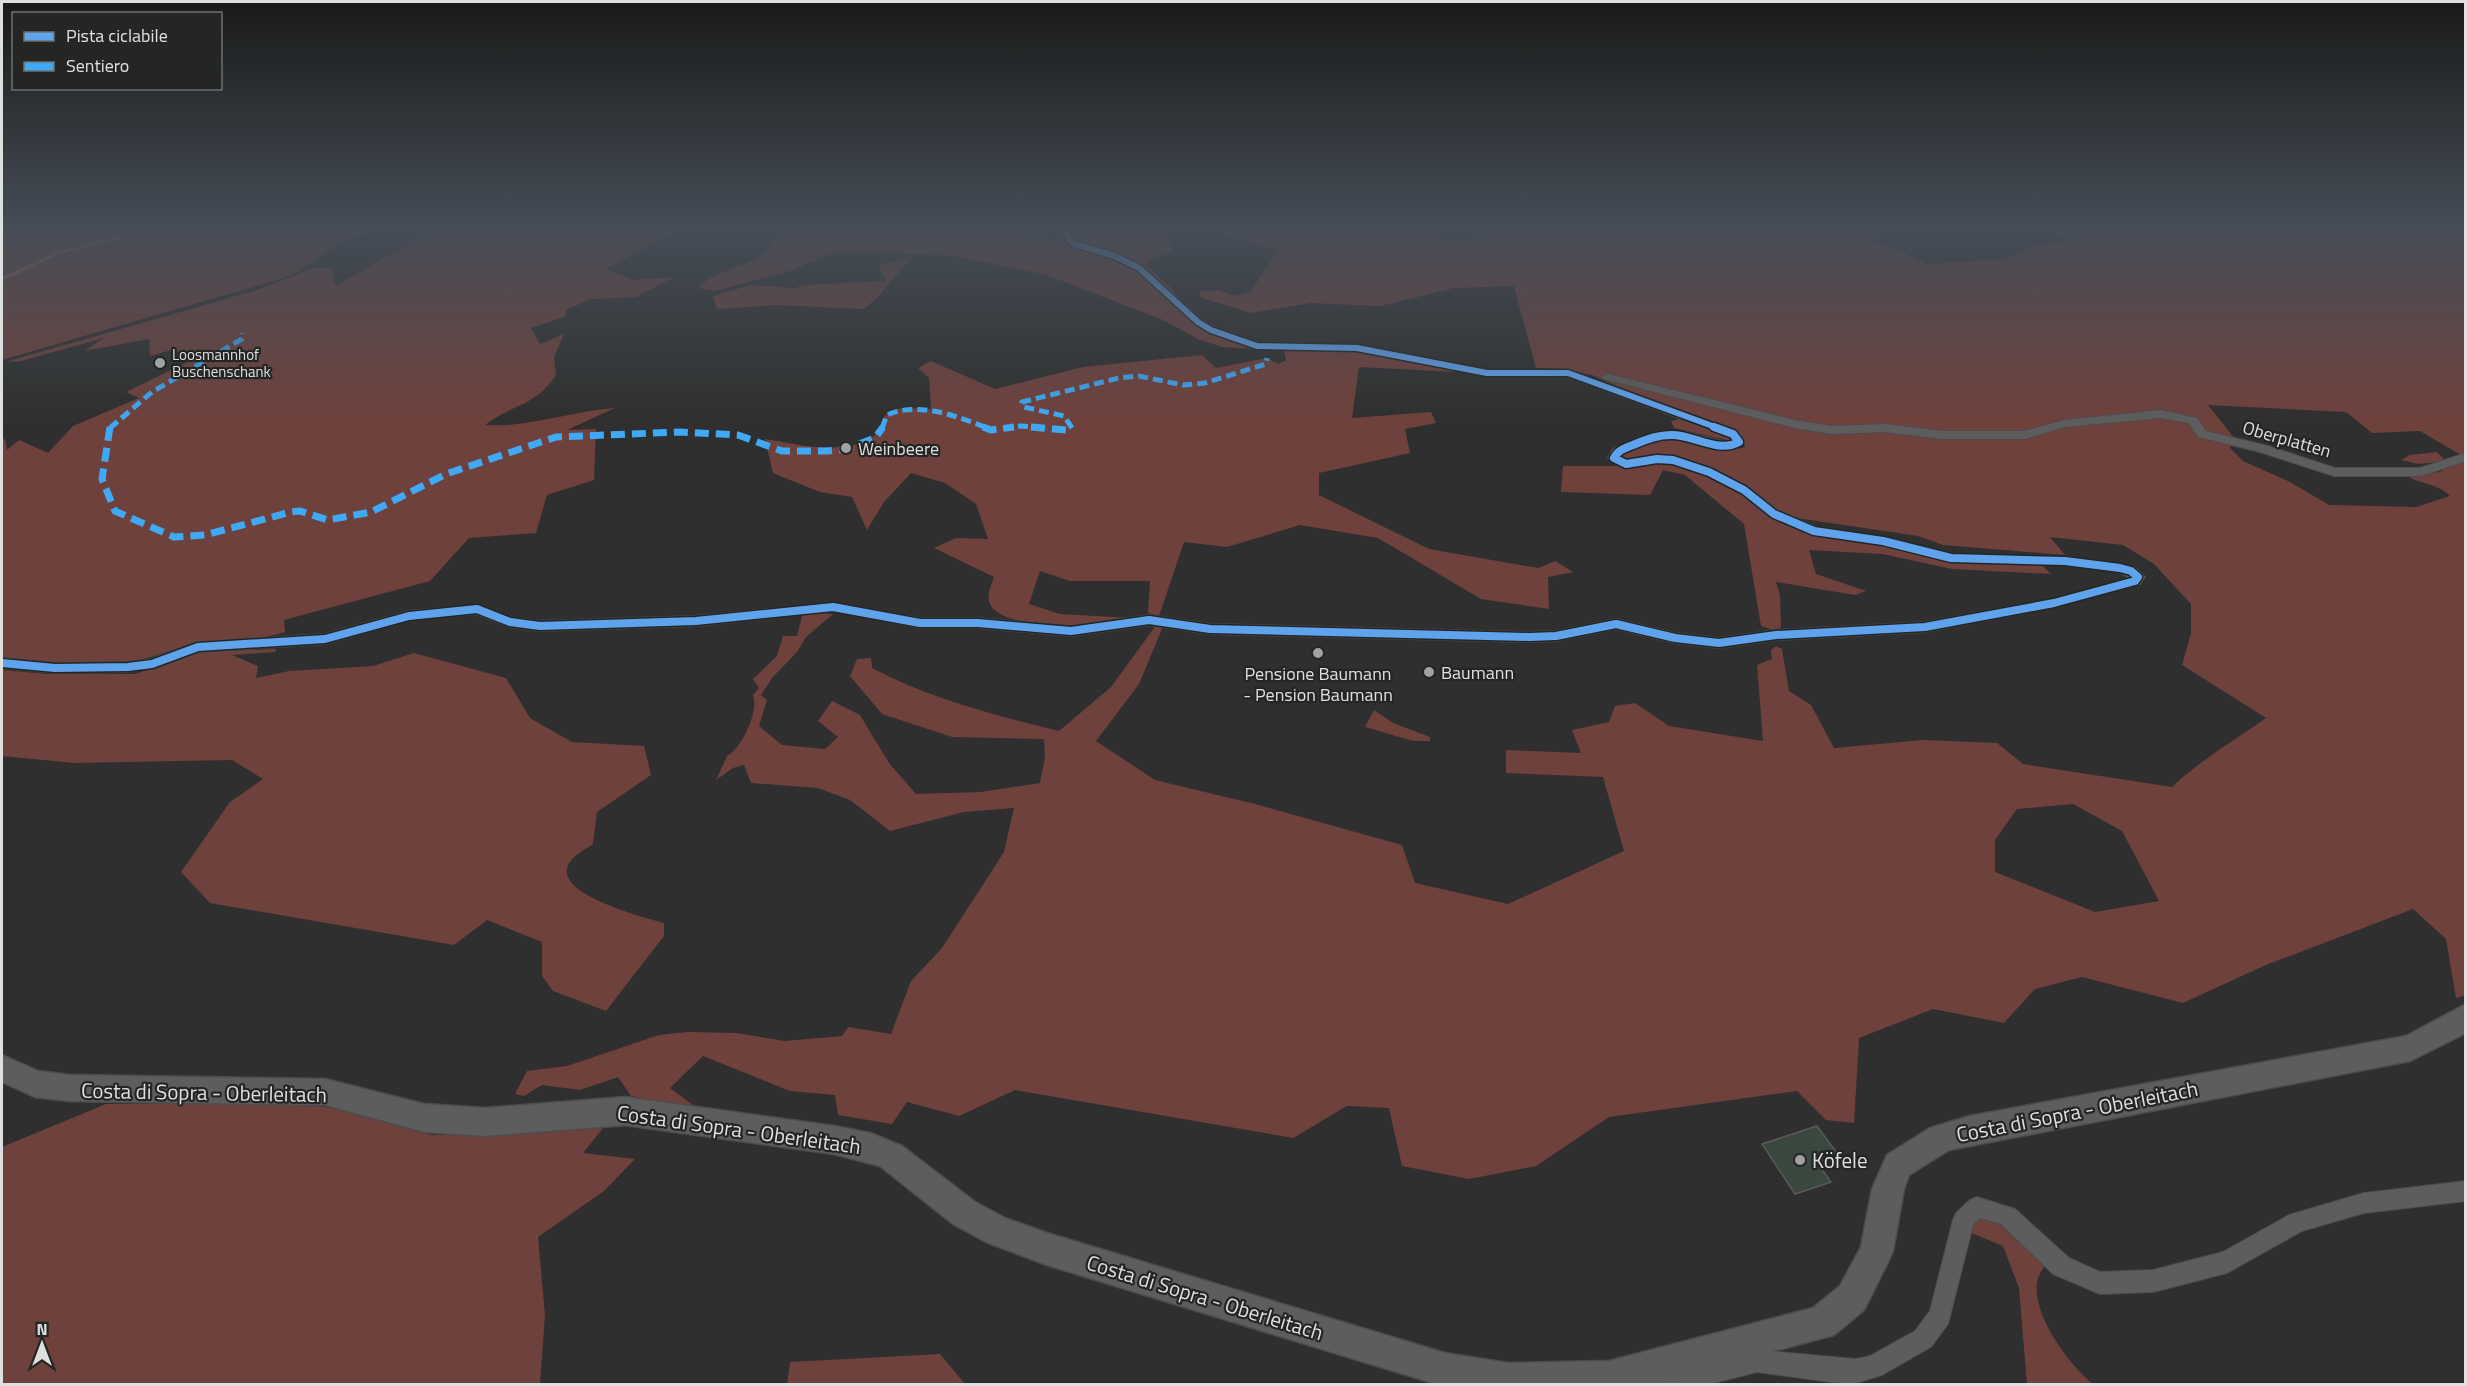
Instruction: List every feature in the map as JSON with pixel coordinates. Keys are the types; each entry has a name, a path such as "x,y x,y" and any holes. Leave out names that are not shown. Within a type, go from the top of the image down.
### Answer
{"main road":[{"name":"Costa di Sopra - Oberleitach","path":"2,1068 35,1084 70,1088 325,1092 424,1118 485,1122 625,1111 852,1143 891,1156 964,1213 997,1231 1445,1370 1509,1382 1609,1378 1822,1323 1852,1298 1877,1251 1888,1189 1898,1165 1941,1138 2410,1048 2448,1030 2466,1016"}],"street":[{"path":"2,663 55,668 128,667 152,664 198,646 325,639 410,616 477,609 524,625 640,625 833,607 920,622 978,622 1071,631 1149,620 1210,629 1530,637 1556,636 1616,624 1675,638 1719,643 1776,635 1925,627 2054,603 2135,581 2138,577 2131,571 2120,568 2065,561 1952,558 1883,541 1814,531 1774,514 1732,483 1693,466 1673,460 1657,459 1626,464 1618,461 1614,455 1617,452 1656,436 1682,435 1729,446 1739,442 1733,434 1657,407 1578,375 1554,371 1487,373 1343,347 1257,346 1203,325 1166,292"},
{"name":"Oberplatten","path":"1578,375 1585,372 1598,374 1804,426 1832,430 1885,428 1942,435 2025,435 2064,424 2161,414 2193,420 2202,434 2264,449 2334,472 2421,472 2466,457"},
{"path":"1667,1384 1757,1361 1838,1371 1856,1371 1874,1367 1923,1339 1940,1316 1964,1220 1977,1207 2007,1216 2061,1266 2100,1283 2153,1281 2227,1262 2297,1222 2364,1203 2466,1191"}],"shaded area":[{"path":"2,292 236,292 2,360"},
{"path":"251,292 646,292 635,297 590,299 566,310 566,316 531,328 540,344 564,334 554,357 556,375 540,393 485,425 533,422 615,408 567,430 596,429 594,480 547,495 536,533 469,538 430,581 284,620 285,632 194,645 115,663 66,664 2,658 2,440 5,439 7,450 19,440 48,453 73,426 139,398 126,392 190,361 175,349 150,356 149,339 84,351 104,338 21,361 5,362"},
{"path":"728,292 882,292 864,309 776,305 717,309 713,296"},
{"path":"1090,292 1160,292 1196,323 1256,347 1256,349 1222,347 1198,339 1163,320"},
{"path":"1200,292 1223,292 1235,296 1250,292 1439,292 1380,306 1311,303 1251,313 1199,297"},
{"path":"1516,292 2465,292 2465,453 2461,455 2420,431 2372,433 2346,412 2208,405 2235,439 2230,448 2243,461 2290,482 2329,505 2416,507 2450,496 2440,489 2406,475 2440,472 2445,467 2465,459 2466,991 2463,996 2456,998 2446,939 2413,909 2266,965 2183,1003 2082,977 2035,989 2004,1023 1933,1009 1859,1038 1854,1123 1826,1120 1797,1091 1609,1117 1536,1166 1469,1179 1402,1166 1389,1108 1347,1106 1293,1138 1015,1090 959,1116 907,1102 892,1124 838,1115 835,1095 790,1091 703,1056 670,1088 700,1110 631,1096 618,1077 580,1090 542,1085 524,1096 515,1094 527,1071 567,1066 659,1035 688,1032 736,1033 785,1041 842,1036 848,1027 891,1034 911,981 942,948 1004,852 1014,808 964,812 890,831 850,800 818,788 751,783 744,765 733,768 716,780 727,756 733,752 748,728 754,710 753,695 759,688 753,679 777,656 783,636 797,636 803,612 833,614 806,637 797,652 772,678 761,695 767,700 759,726 782,745 825,749 838,737 818,721 832,701 860,715 889,763 916,794 981,792 1040,783 1045,757 1044,739 952,737 882,714 850,676 857,659 871,658 872,668 917,689 987,712 1059,731 1111,687 1157,624 1162,629 1139,684 1096,741 1155,780 1255,804 1402,845 1415,883 1508,904 1624,851 1603,777 1506,773 1506,750 1581,753 1572,730 1609,722 1615,706 1635,703 1669,726 1763,741 1757,665 1772,659 1771,650 1776,646 1782,649 1789,691 1811,705 1834,748 1923,740 1997,743 2023,764 2172,787 2206,759 2266,718 2182,665 2191,633 2191,604 2154,564 2123,545 2050,537 2065,555 1943,545 1918,536 1783,516 1750,488 1669,458 1622,458 1621,454 1652,442 1671,439 1692,440 1730,449 1745,447 1743,441 1592,375 1563,369 1536,368","holes":["2073,804 2122,831 2159,901 2095,912 1995,872 1995,840 2017,809"]},
{"path":"1322,348 1361,351 1477,373 1359,367 1352,418 1431,412 1436,423 1405,429 1410,453 1319,473 1319,495 1429,549 1538,568 1555,561 1573,572 1548,577 1549,609 1481,599 1378,538 1300,525 1227,547 1184,542 1159,616 1148,613 1150,581 1070,581 1040,571 1029,604 1060,614 1131,618 1080,627 1030,623 995,611 989,601 994,577 934,548 956,538 988,539 976,504 945,483 911,473 884,502 867,530 852,497 820,492 773,473 765,439 833,448 871,438 878,432 886,414 891,411 904,408 931,409 929,378 918,368 931,361 995,389 1083,367 1202,355 1216,368 1267,358 1279,364 1286,360 1284,350"},
{"path":"1679,419 1727,435 1731,441 1674,428 1671,421"},
{"path":"2437,452 2446,461 2418,464 2401,460 2410,455"},
{"path":"1661,461 1736,487 1772,516 1808,532 1967,562 2039,562 2051,574 1952,569 1882,554 1809,550 1816,574 1866,591 1855,595 1776,582 1780,595 1781,628 1773,630 1761,626 1744,524 1685,475 1663,470 1650,495 1561,492 1563,466 1630,466"},
{"path":"276,649 275,652 232,655 258,666 256,678 289,671 373,666 414,653 506,678 530,718 572,742 644,746 651,775 597,812 593,844 574,857 567,869 569,879 577,888 590,896 606,904 664,923 664,936 606,1011 553,991 542,976 542,942 487,920 454,945 210,903 181,872 230,802 263,779 232,760 74,763 2,756 2,670 46,674 135,674 201,652"},
{"path":"1374,710 1393,723 1430,737 1430,741 1413,741 1365,727"},
{"path":"295,1103 346,1110 432,1135 524,1134 607,1123 583,1153 635,1159 604,1191 538,1237 545,1315 540,1384 2,1384 2,1147 106,1104"},
{"path":"1993,1218 2007,1223 2047,1262 2037,1283 2040,1310 2054,1339 2064,1353 2093,1384 2027,1384 2019,1288 2003,1246 1969,1232 1979,1219"},
{"path":"940,1354 965,1384 787,1384 790,1362"}],"building":[{"name":"Köfele","path":"1817,1126 1839,1156 1818,1164 1831,1182 1795,1194 1762,1144"}],"marked path":[{"path":"242,333 242,339 152,392 110,427 102,479 115,511 174,537 205,535 291,512 300,511 328,520 356,516 371,512 446,474 556,437 680,432 738,435 782,451 826,451 846,449 875,438 882,429 887,415 898,410 919,410 954,415 991,430 1021,426 1067,430 1073,428 1064,416 1059,413 1024,407 1022,402 1119,378 1139,376 1183,385 1205,383 1266,364 1267,358"}],"cycle path":[{"path":"2,663 55,668 128,667 152,664 198,647 325,639 409,616 477,609 510,622 540,626 696,621 833,607 920,623 978,623 1071,631 1149,620 1210,629 1530,637 1556,636 1616,624 1675,638 1719,643 1776,635 1925,627 2054,603 2135,581 2138,577 2131,571 2120,568 2065,561 1951,558 1883,541 1814,531 1774,514 1744,490 1709,472 1673,460 1657,459 1626,464 1614,458 1617,452 1658,436 1685,436 1727,446 1739,442 1733,434 1568,373 1487,373 1357,348 1257,346 1211,330 1198,322 1165,292"}],"place":[{"name":"Loosmannhof Buschenschank","path":"160,363"},
{"name":"Weinbeere","path":"846,448"},
{"name":"Pensione Baumann - Pension Baumann","path":"1318,653"},
{"name":"Baumann","path":"1429,672"},
{"name":"Köfele","path":"1800,1160"}]}
